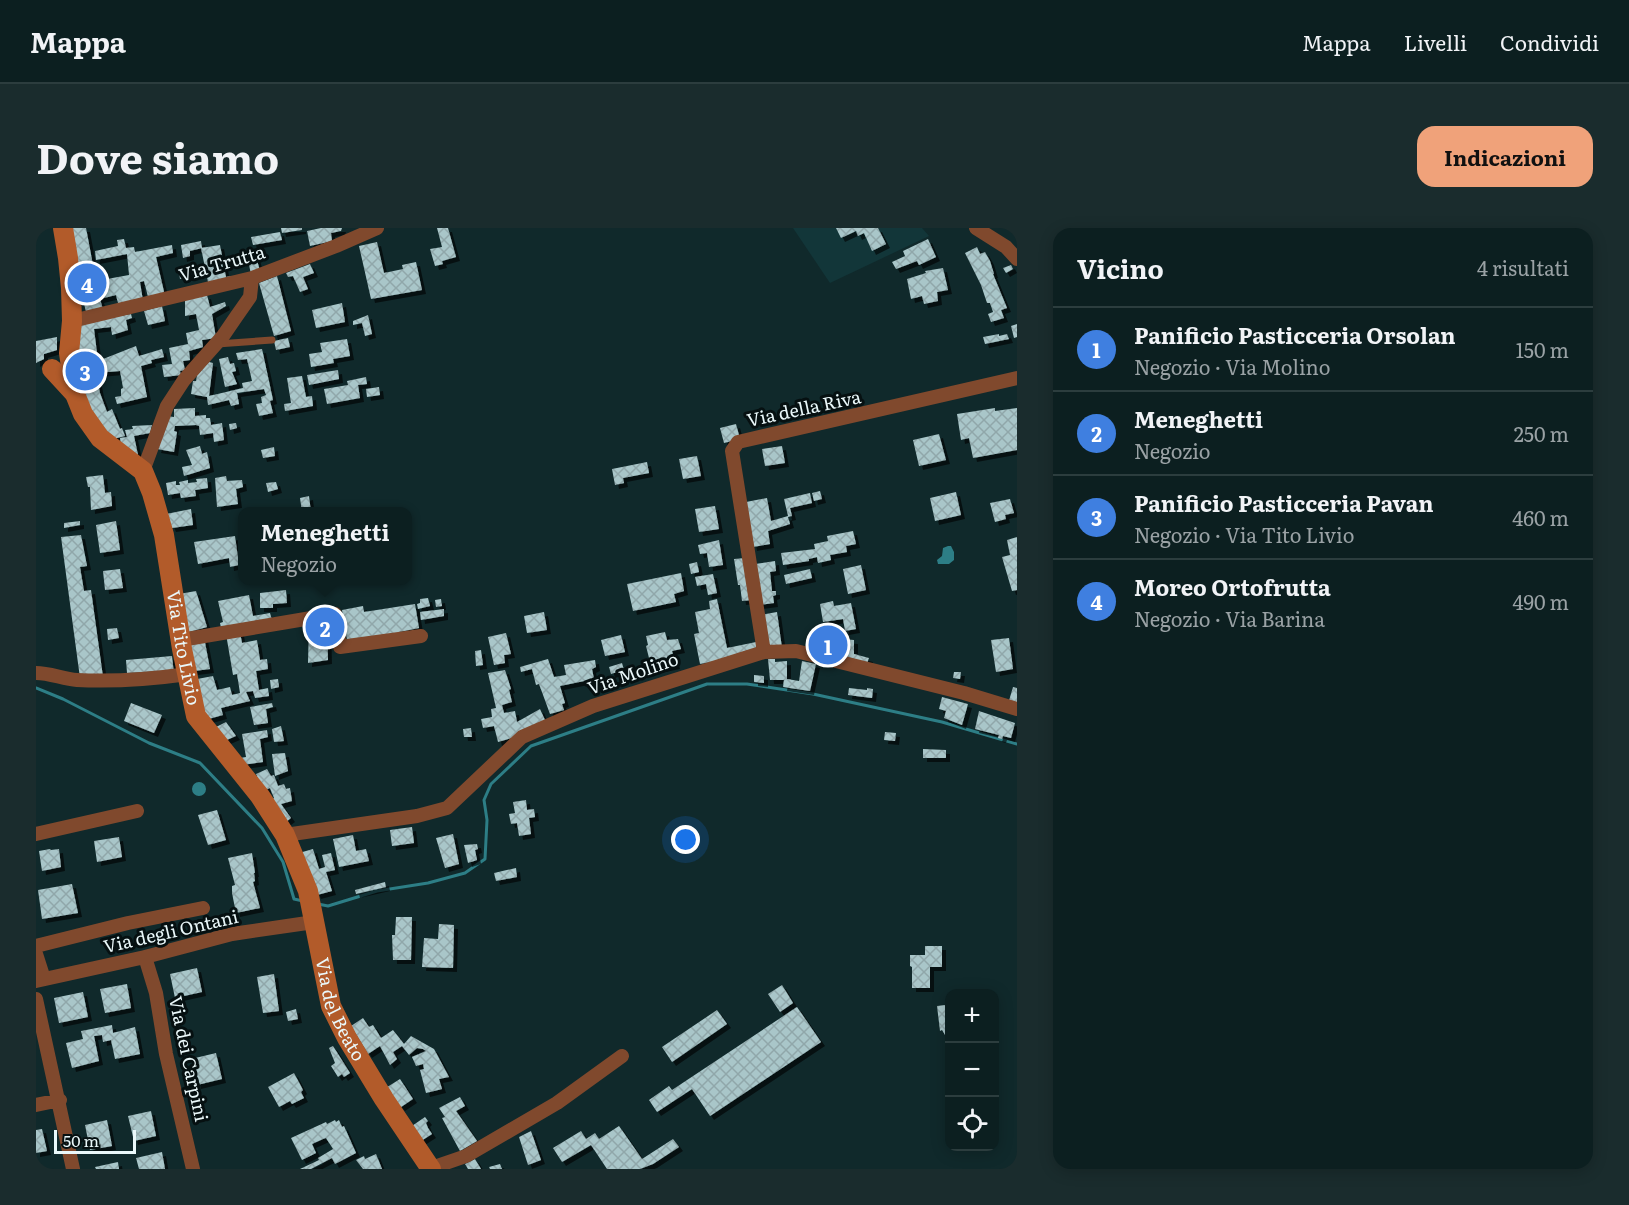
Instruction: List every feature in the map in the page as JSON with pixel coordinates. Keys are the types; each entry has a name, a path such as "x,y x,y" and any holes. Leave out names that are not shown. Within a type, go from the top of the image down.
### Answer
{"street":[{"name":"Via Tito Livio","path":"63,228 68,258 72,321 69,353 75,394 83,414 100,438 142,471 152,493 164,535 196,716 260,796 285,835"},
{"name":"Via Trutta","path":"72,321 252,278 354,233 377,228"},
{"path":"976,228 1006,248 1017,259"},
{"path":"142,471 167,406 184,380 215,345 250,297 252,278"},
{"path":"44,371 69,353"},
{"name":"Via Tito Livio","path":"44,371 75,394"},
{"name":"Via della Riva","path":"764,652 732,451 738,442 1017,378"},
{"path":"181,640 335,614 340,647 421,636"},
{"name":"Via Molino","path":"285,835 417,816 447,808 522,737 593,706 764,652 796,651 964,693 1017,709"},
{"path":"36,673 75,680 152,679 188,674"},
{"path":"36,834 137,812"},
{"name":"Via del Beato","path":"285,835 311,908 331,1006 347,1038 384,1099 431,1169"},
{"path":"36,946 128,923 203,908"},
{"name":"Via degli Ontani","path":"40,980 145,957 232,934 311,908"},
{"path":"36,954 40,980"},
{"name":"Via dei Carpini","path":"145,957 156,993 166,1054 193,1169"},
{"path":"36,999 74,1169"},
{"path":"431,1169 466,1156 557,1103 622,1056"},
{"path":"36,1105 60,1100"}],"lane":[{"path":"215,345 272,340"}],"shaded area":[{"path":"793,228 922,228 929,236 830,283"}],"water":[{"path":"951,546 954,552 954,560 949,564 938,564 937,560 942,556 943,548"},
{"path":"196,782 202,782 206,789 202,796 196,796 192,792 192,786"}],"building":[{"path":"69,228 86,228 96,281 129,275 127,254 96,260 95,251 118,246 117,240 124,239 126,248 134,247 135,252 172,245 173,253 156,257 165,296 149,301 144,281 140,282 143,301 119,307 116,295 100,299 104,313 87,316 72,255"},
{"path":"281,228 302,228 302,230 282,233"},
{"path":"342,228 341,231 331,233 332,241 310,246 307,231"},
{"path":"437,228 448,228 456,257 442,261 443,264 435,266 430,249 442,247"},
{"path":"836,228 878,228 886,244 872,251 864,233 858,236 856,231 841,238"},
{"path":"280,232 282,240 253,245 251,237"},
{"path":"928,239 936,257 919,265 917,261 896,269 892,262 905,256 903,251"},
{"path":"201,241 202,248 190,251 190,256 183,258 181,245"},
{"path":"377,242 384,273 403,269 402,265 416,262 422,290 371,299 359,246"},
{"path":"220,245 226,277 232,276 233,282 209,287 201,248"},
{"path":"977,247 980,254 985,252 990,261 1007,308 1001,310 1004,318 991,322 988,314 993,312 990,303 987,303 965,253"},
{"path":"255,253 260,271 251,274 247,256"},
{"path":"310,264 314,273 303,277 308,289 300,292 293,276 288,277 286,273"},
{"path":"1011,265 1013,269 1006,273 1003,268"},
{"path":"943,268 948,290 937,292 938,301 924,304 922,296 911,299 907,279 926,273 925,271"},
{"path":"190,270 191,276 180,279 179,273"},
{"path":"277,276 291,331 274,336 259,283"},
{"path":"207,295 210,307 225,302 226,306 212,314 216,338 202,340 203,347 189,351 190,360 183,361 185,370 180,371 181,375 164,377 162,365 172,364 169,348 188,344 186,333 199,330 196,314 185,316 185,300"},
{"path":"342,303 345,322 316,328 312,310"},
{"path":"162,306 165,321 148,325 144,311"},
{"path":"131,314 132,318 126,320 128,330 112,335 111,327 94,329 98,361 136,346 139,356 162,349 164,357 151,360 152,363 141,366 147,397 117,404 115,397 121,396 123,388 120,371 96,373 107,412 112,409 125,436 109,440 81,393 76,324"},
{"path":"368,315 372,334 365,336 362,323 353,325 353,321"},
{"path":"1017,324 1017,337 1014,338 1011,326"},
{"path":"999,334 999,336 1007,334 1009,339 985,344 983,337"},
{"path":"57,337 57,350 44,354 44,359 36,363 36,341"},
{"path":"288,338 290,347 276,350 274,341"},
{"path":"347,339 350,356 333,359 334,363 311,367 309,354 322,352 320,343"},
{"path":"262,349 273,400 270,401 273,413 259,416 256,404 262,403 261,397 266,395 264,389 237,393 239,404 231,406 229,400 208,405 207,397 191,394 193,381 196,381 197,375 209,362 213,363 209,396 243,388 242,383 252,381 247,359 238,360 236,353"},
{"path":"228,357 230,364 234,363 236,371 232,372 237,384 225,387 219,359"},
{"path":"338,370 339,379 309,385 307,375"},
{"path":"302,376 306,397 312,396 313,406 285,411 284,404 291,403 287,378"},
{"path":"366,377 367,384 358,385 360,398 327,404 324,389 348,385 347,381"},
{"path":"379,387 380,395 367,397 366,389"},
{"path":"195,408 195,416 206,415 206,418 210,418 211,425 222,423 224,440 214,442 213,433 200,435 199,426 196,425 175,426 174,431 177,432 174,452 157,449 167,416 174,417 174,409"},
{"path":"995,408 995,411 1017,408 1017,450 973,458 969,438 961,440 957,414"},
{"path":"236,423 237,428 230,430 229,424"},
{"path":"736,424 740,439 724,443 720,428"},
{"path":"152,425 150,433 134,436 138,455 122,451 120,438 127,437 125,430 133,429 132,426"},
{"path":"939,434 946,460 919,466 913,440"},
{"path":"200,446 202,454 207,452 210,468 184,476 182,467 192,465 186,450"},
{"path":"782,446 785,463 765,466 762,449"},
{"path":"274,447 275,456 263,458 261,450"},
{"path":"697,456 701,476 683,479 679,459"},
{"path":"647,462 649,473 623,478 624,483 615,485 612,469"},
{"path":"103,475 105,493 111,492 112,506 91,510 90,487 88,487 86,477"},
{"path":"226,476 227,481 242,480 243,487 236,489 238,504 217,507 215,478"},
{"path":"207,478 208,488 195,490 196,496 181,498 180,493 168,495 166,483 176,481 176,485 180,485 179,482 188,480 188,483 197,482 196,479"},
{"path":"276,482 278,489 268,492 266,483"},
{"path":"820,491 822,499 814,501 812,493"},
{"path":"956,492 961,515 935,521 930,498"},
{"path":"810,493 812,503 790,508 792,516 788,517 790,524 768,531 770,544 753,547 746,502 767,498 771,521 788,516 784,499"},
{"path":"309,496 310,507 301,507 300,498"},
{"path":"1010,499 1014,513 1005,515 1006,519 995,522 990,503"},
{"path":"715,506 719,529 699,532 695,509"},
{"path":"191,509 193,525 172,528 166,514"},
{"path":"80,521 80,525 64,528 64,523"},
{"path":"116,521 120,550 100,553 96,525"},
{"path":"853,531 856,544 846,546 847,552 830,555 831,560 818,563 817,557 809,561 783,565 781,553 815,549 814,544 828,541 827,536"},
{"path":"81,535 87,566 80,567 84,591 91,590 103,677 80,678 61,537"},
{"path":"235,536 238,565 230,567 229,558 198,564 194,542"},
{"path":"1017,537 1017,590 1012,591 1002,557 1010,555 1007,540"},
{"path":"719,540 723,565 709,567 707,553 700,554 698,545"},
{"path":"745,558 752,600 742,601 734,559"},
{"path":"775,561 776,571 770,572 772,591 776,591 776,595 773,596 774,603 759,605 755,564"},
{"path":"697,562 699,572 691,574 689,564"},
{"path":"861,565 866,590 848,594 843,569"},
{"path":"120,569 123,588 105,590 103,571"},
{"path":"810,569 812,578 786,584 784,575"},
{"path":"681,573 684,591 674,594 676,602 633,611 627,584"},
{"path":"713,574 717,593 708,595 706,584 697,586 695,577"},
{"path":"286,590 287,603 273,604 273,608 260,608 260,593"},
{"path":"196,591 207,627 189,632 179,594"},
{"path":"249,595 253,616 270,613 272,620 221,628 220,623 223,622 218,601"},
{"path":"428,598 430,606 418,609 417,604 420,603 420,599"},
{"path":"441,599 442,606 436,607 435,600"},
{"path":"717,599 727,648 756,642 756,653 700,664 694,634 699,633 695,612 710,609 709,601"},
{"path":"833,601 834,606 851,603 856,629 845,631 843,619 823,622 820,604"},
{"path":"415,604 419,628 347,640 342,610 363,606 364,612"},
{"path":"444,609 444,616 421,620 420,612"},
{"path":"544,612 547,630 527,633 524,616"},
{"path":"777,612 782,648 766,650 760,615"},
{"path":"327,619 328,660 308,663 309,622"},
{"path":"117,628 119,638 108,640 107,629"},
{"path":"240,632 242,643 257,640 260,660 267,659 268,669 256,671 259,690 268,688 269,696 255,698 253,691 246,692 250,701 221,708 223,715 205,720 192,680 213,676 217,690 230,687 232,695 240,693 237,674 233,675 226,634"},
{"path":"665,632 667,640 678,639 681,649 672,651 676,665 652,670 646,636"},
{"path":"506,633 511,654 504,655 505,663 494,665 488,637"},
{"path":"621,635 625,652 605,656 601,640"},
{"path":"832,636 832,638 854,640 854,654 869,658 866,666 817,654 814,639"},
{"path":"204,637 210,669 194,671 186,641"},
{"path":"1009,638 1013,669 996,672 991,640"},
{"path":"481,650 483,665 476,666 475,651"},
{"path":"172,656 174,674 160,675 160,671 127,673 126,660"},
{"path":"548,659 554,677 566,675 564,665 595,660 596,667 592,669 594,679 560,686 565,703 562,704 564,710 550,714 539,684 536,685 532,669 521,672 520,667"},
{"path":"768,659 775,659 775,662 787,661 787,679 799,681 802,661 816,664 810,691 783,687 784,680 770,680"},
{"path":"622,663 624,670 611,674 609,667"},
{"path":"505,670 511,689 509,690 512,702 502,705 504,713 515,711 517,722 540,709 545,720 512,738 498,742 494,726 483,728 481,719 492,717 491,709 496,708 488,673"},
{"path":"954,672 961,672 960,679 953,678"},
{"path":"754,675 764,676 764,683 754,682"},
{"path":"278,679 279,687 271,689 270,680"},
{"path":"1013,687 1017,688 1017,707 1008,704"},
{"path":"849,688 873,689 872,698 848,695"},
{"path":"942,697 968,704 962,725 944,718 946,711 939,709"},
{"path":"131,703 162,715 154,733 124,721"},
{"path":"272,703 273,707 266,709 268,723 254,725 250,707"},
{"path":"979,711 1015,723 1011,738 1003,736 1002,739 998,738 999,735 975,729"},
{"path":"226,722 236,736 222,742 212,729"},
{"path":"281,726 284,741 274,742 272,729"},
{"path":"471,728 472,737 464,737 463,729"},
{"path":"267,730 268,737 260,739 263,762 242,765 240,758 246,757 242,734"},
{"path":"885,732 896,733 895,741 884,740"},
{"path":"923,749 946,750 946,758 923,758"},
{"path":"285,753 288,771 275,776 272,754"},
{"path":"267,769 271,776 274,775 278,786 284,784 286,789 290,788 292,801 281,804 291,818 282,825 268,802 274,798 270,788 263,791 256,774"},
{"path":"526,800 527,810 534,809 535,817 529,818 531,834 519,836 517,823 511,824 509,814 515,813 513,802"},
{"path":"217,810 226,840 208,845 198,815"},
{"path":"412,827 414,843 392,846 390,830"},
{"path":"453,834 459,864 445,868 436,838"},
{"path":"353,835 356,851 366,849 369,861 339,867 333,839"},
{"path":"119,837 122,857 97,862 94,841"},
{"path":"477,844 478,849 475,850 477,860 468,863 464,845"},
{"path":"59,849 61,867 42,871 39,851"},
{"path":"313,849 319,869 325,867 322,855 331,853 335,870 326,872 332,891 317,895 299,853"},
{"path":"252,853 255,873 253,882 260,908 236,913 232,893 232,886 235,885 228,858"},
{"path":"516,868 517,877 496,881 494,873"},
{"path":"385,882 386,887 356,894 355,890"},
{"path":"72,884 78,913 42,919 38,890"},
{"path":"396,917 412,917 411,960 393,960 392,935 395,935"},
{"path":"439,924 454,925 453,968 422,967 424,938 438,939"},
{"path":"925,946 942,946 942,967 930,967 930,988 912,988 910,955 925,955"},
{"path":"197,968 202,992 175,998 170,974"},
{"path":"274,974 279,1011 263,1013 257,977"},
{"path":"127,984 131,1008 105,1013 100,989"},
{"path":"782,985 793,1003 780,1012 768,994"},
{"path":"83,992 88,1017 59,1023 54,998"},
{"path":"945,1005 945,1035 942,1030 940,1031 937,1006"},
{"path":"797,1007 821,1042 710,1116 692,1089 657,1112 649,1100 669,1086 672,1090"},
{"path":"296,1009 298,1019 288,1021 286,1012"},
{"path":"717,1010 727,1024 672,1062 662,1047"},
{"path":"363,1018 369,1027 373,1025 381,1038 393,1030 404,1044 411,1036 434,1049 449,1077 439,1079 442,1089 426,1093 420,1070 424,1069 423,1064 416,1066 412,1057 426,1051 423,1049 417,1048 409,1055 402,1046 393,1052 397,1059 390,1065 380,1046 368,1054 351,1026"},
{"path":"112,1025 113,1033 135,1027 140,1054 115,1059 111,1040 103,1042 102,1035 94,1036 99,1061 72,1068 66,1043 83,1039 81,1031"},
{"path":"333,1046 350,1073 344,1077 342,1074 338,1077 331,1066 335,1063 329,1048"},
{"path":"216,1053 222,1079 197,1085 191,1059"},
{"path":"294,1073 303,1090 301,1092 304,1098 292,1104 290,1101 279,1107 268,1087"},
{"path":"400,1079 413,1099 401,1107 384,1089"},
{"path":"460,1097 465,1106 456,1111 477,1141 460,1151 439,1108"},
{"path":"151,1111 156,1136 134,1141 128,1116"},
{"path":"425,1117 432,1134 418,1143 409,1128"},
{"path":"107,1120 112,1146 90,1150 85,1125"},
{"path":"335,1120 336,1122 339,1120 342,1127 344,1126 356,1153 335,1164 332,1158 311,1169 300,1169 319,1160 318,1158 333,1149 326,1138 323,1139 312,1144 316,1153 302,1160 291,1138"},
{"path":"619,1126 642,1159 673,1139 679,1147 653,1164 640,1169 607,1169 591,1145 562,1162 553,1148 581,1131 586,1139 595,1133 599,1139"},
{"path":"42,1129 47,1151 36,1153 36,1130"},
{"path":"531,1131 541,1160 528,1165 519,1137"},
{"path":"162,1152 165,1169 139,1169 136,1158"},
{"path":"376,1154 382,1169 363,1169 356,1160 364,1156 365,1159"},
{"path":"475,1159 481,1169 468,1169 465,1164"},
{"path":"118,1162 119,1169 96,1169 95,1167"},
{"path":"500,1164 502,1169 490,1169 489,1167"}],"waterway":[{"path":"318,904 328,906 377,891 428,883 465,873 485,859 487,820 484,800 491,784 531,746 707,684 747,684 813,694 942,722 1017,744"},
{"path":"36,688 63,699 149,743 200,763 262,828 283,862 294,899 303,901"}],"place":[{"name":"Moreo Ortofrutta","path":"87,283"},
{"name":"Panificio Pasticceria Pavan","path":"85,371"},
{"name":"Meneghetti","path":"325,627"},
{"name":"Panificio Pasticceria Orsolan","path":"828,645"}]}
